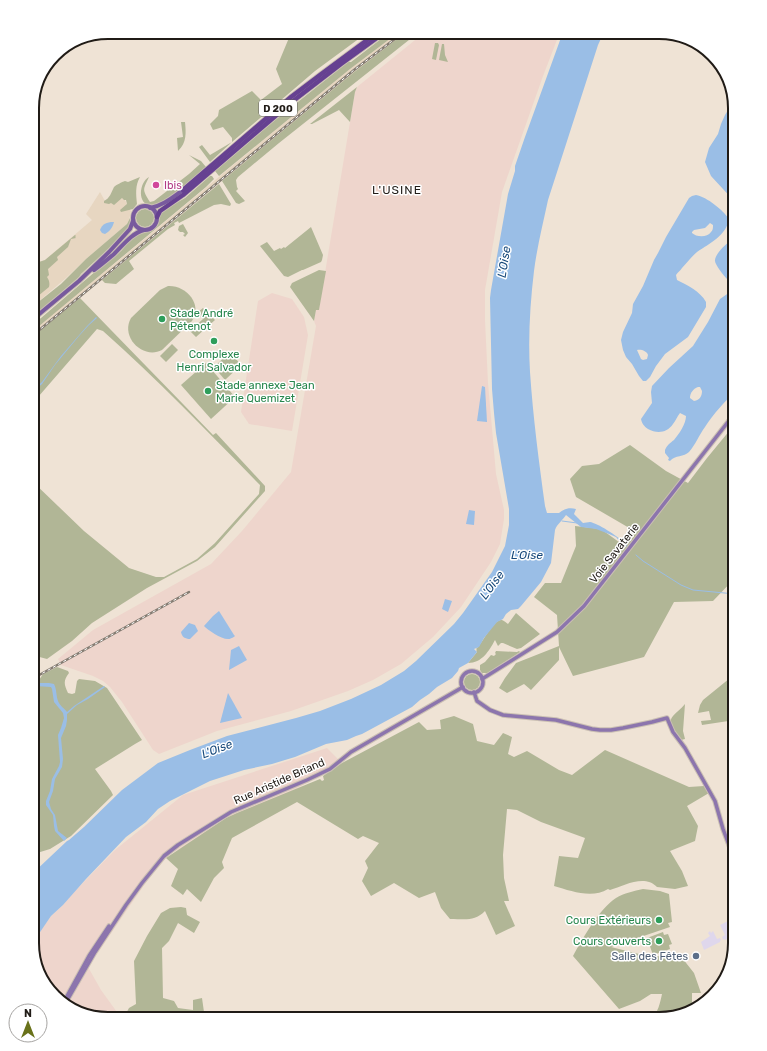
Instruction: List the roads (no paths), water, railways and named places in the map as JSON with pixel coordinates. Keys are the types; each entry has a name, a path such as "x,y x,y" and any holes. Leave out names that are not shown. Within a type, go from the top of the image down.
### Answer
{"highway":[{"name":"D 200","path":"183,190 291,97 368,39"},
{"name":"D 200","path":"157,217 160,211 183,195 293,101 375,39"}],"main road":[{"name":"D 200","path":"150,208 163,203 183,190"},
{"path":"39,314 105,261 134,235 154,226 157,217 155,212 144,206 138,209 134,214 132,226 128,232 79,281"},
{"path":"133,220 137,227 144,230"},
{"name":"Voie Savaterie","path":"482,679 557,632 584,606 728,422"},
{"path":"473,671 481,676 482,679 483,682 480,689 474,692 468,691 462,684 462,678 467,673 473,671"},
{"name":"Rue Aristide Briand","path":"68,998 79,974 95,947 164,856 211,823 231,812 330,769 351,752 463,687"},
{"path":"474,692 477,701 490,710 504,715 556,720 592,729 611,730 667,718 673,732 685,748 715,801 728,843"}],"water":[{"name":"L’Oise","path":"560,39 601,39 548,200 538,244 530,309 530,372 536,439 547,513 559,513 563,510 571,508 576,509 574,514 583,523 590,522 597,525 612,533 623,542 621,543 616,537 596,529 581,527 566,515 555,530 551,563 541,582 518,609 511,610 503,619 497,622 484,638 479,647 474,649 477,652 468,663 459,668 452,678 437,687 412,707 362,734 347,740 326,744 295,757 244,770 210,781 170,801 158,809 146,822 126,837 51,916 39,934 39,867 122,790 158,763 190,750 227,736 320,711 381,685 404,671 416,661 454,624 492,572 505,546 509,525 509,509 496,433 492,389 490,298 508,194 515,171 515,166"},
{"path":"728,110 728,194 711,176 705,162 709,148 718,134"},
{"path":"696,195 710,201 726,215 728,222 721,235 697,252 676,275 677,280 693,289 703,298 706,302 706,307 688,337 665,354 650,377 646,381 643,381 626,357 623,350 621,340 623,332 632,313 633,304 643,286 654,260 689,198","holes":["710,223 713,225 713,229 707,235 699,236 692,233 694,230 705,228","637,350 642,350 648,355 647,359 641,359"]},
{"path":"114,222 109,231 105,234 102,233 100,230 103,225"},
{"path":"728,243 728,280 715,262 720,250"},
{"path":"728,293 728,398 712,417 689,452 670,461 668,460 669,458 665,453 665,450 680,432 686,416 680,413 671,427 662,432 655,432 648,429 643,425 641,419 652,403 652,386 693,346 720,299","holes":["698,387 700,387 702,391 698,400 694,401 690,398 691,393"]},
{"path":"96,317 97,318 79,336 39,387 61,356"},
{"path":"482,386 485,387 487,422 477,421"},
{"path":"469,510 475,511 474,525 466,524"},
{"path":"445,599 452,601 448,612 442,609"},
{"path":"219,611 235,636 229,639 219,636 204,626"},
{"path":"189,623 195,625 198,631 190,639 187,639 181,632"},
{"path":"239,646 247,660 229,670 231,650"},
{"path":"39,683 54,684 58,701 67,712 104,686 105,687 77,705 67,714 66,726 61,738 63,759 62,767 55,779 49,802 55,815 58,831 67,838 64,841 55,831 53,815 46,805 52,779 60,762 58,735 64,718 63,713 54,702 51,687 39,686"},
{"path":"228,693 242,718 220,723"}],"waterway":[{"path":"562,521 577,523"},
{"path":"636,555 681,585 693,590 728,593"}],"railway":[{"path":"39,330 354,70 395,39"},
{"path":"39,675 189,592"}],"place":[{"name":"Ibis","path":"156,185"},
{"name":"Stade André Pétenot","path":"162,319"},
{"name":"Complexe Henri Salvador","path":"214,341"},
{"name":"Stade annexe Jean Marie Quemizet","path":"208,391"},
{"name":"Cours Extérieurs","path":"659,920"},
{"name":"Cours couverts","path":"659,941"},
{"name":"Salle des Fêtes","path":"696,956"}],"district":[{"name":"L'USINE","path":"397,190"}],"water label":[{"name":"L'Oise","path":"504,262"},
{"name":"L'Oise","path":"492,585"},
{"name":"L'Oise","path":"217,749"}]}
